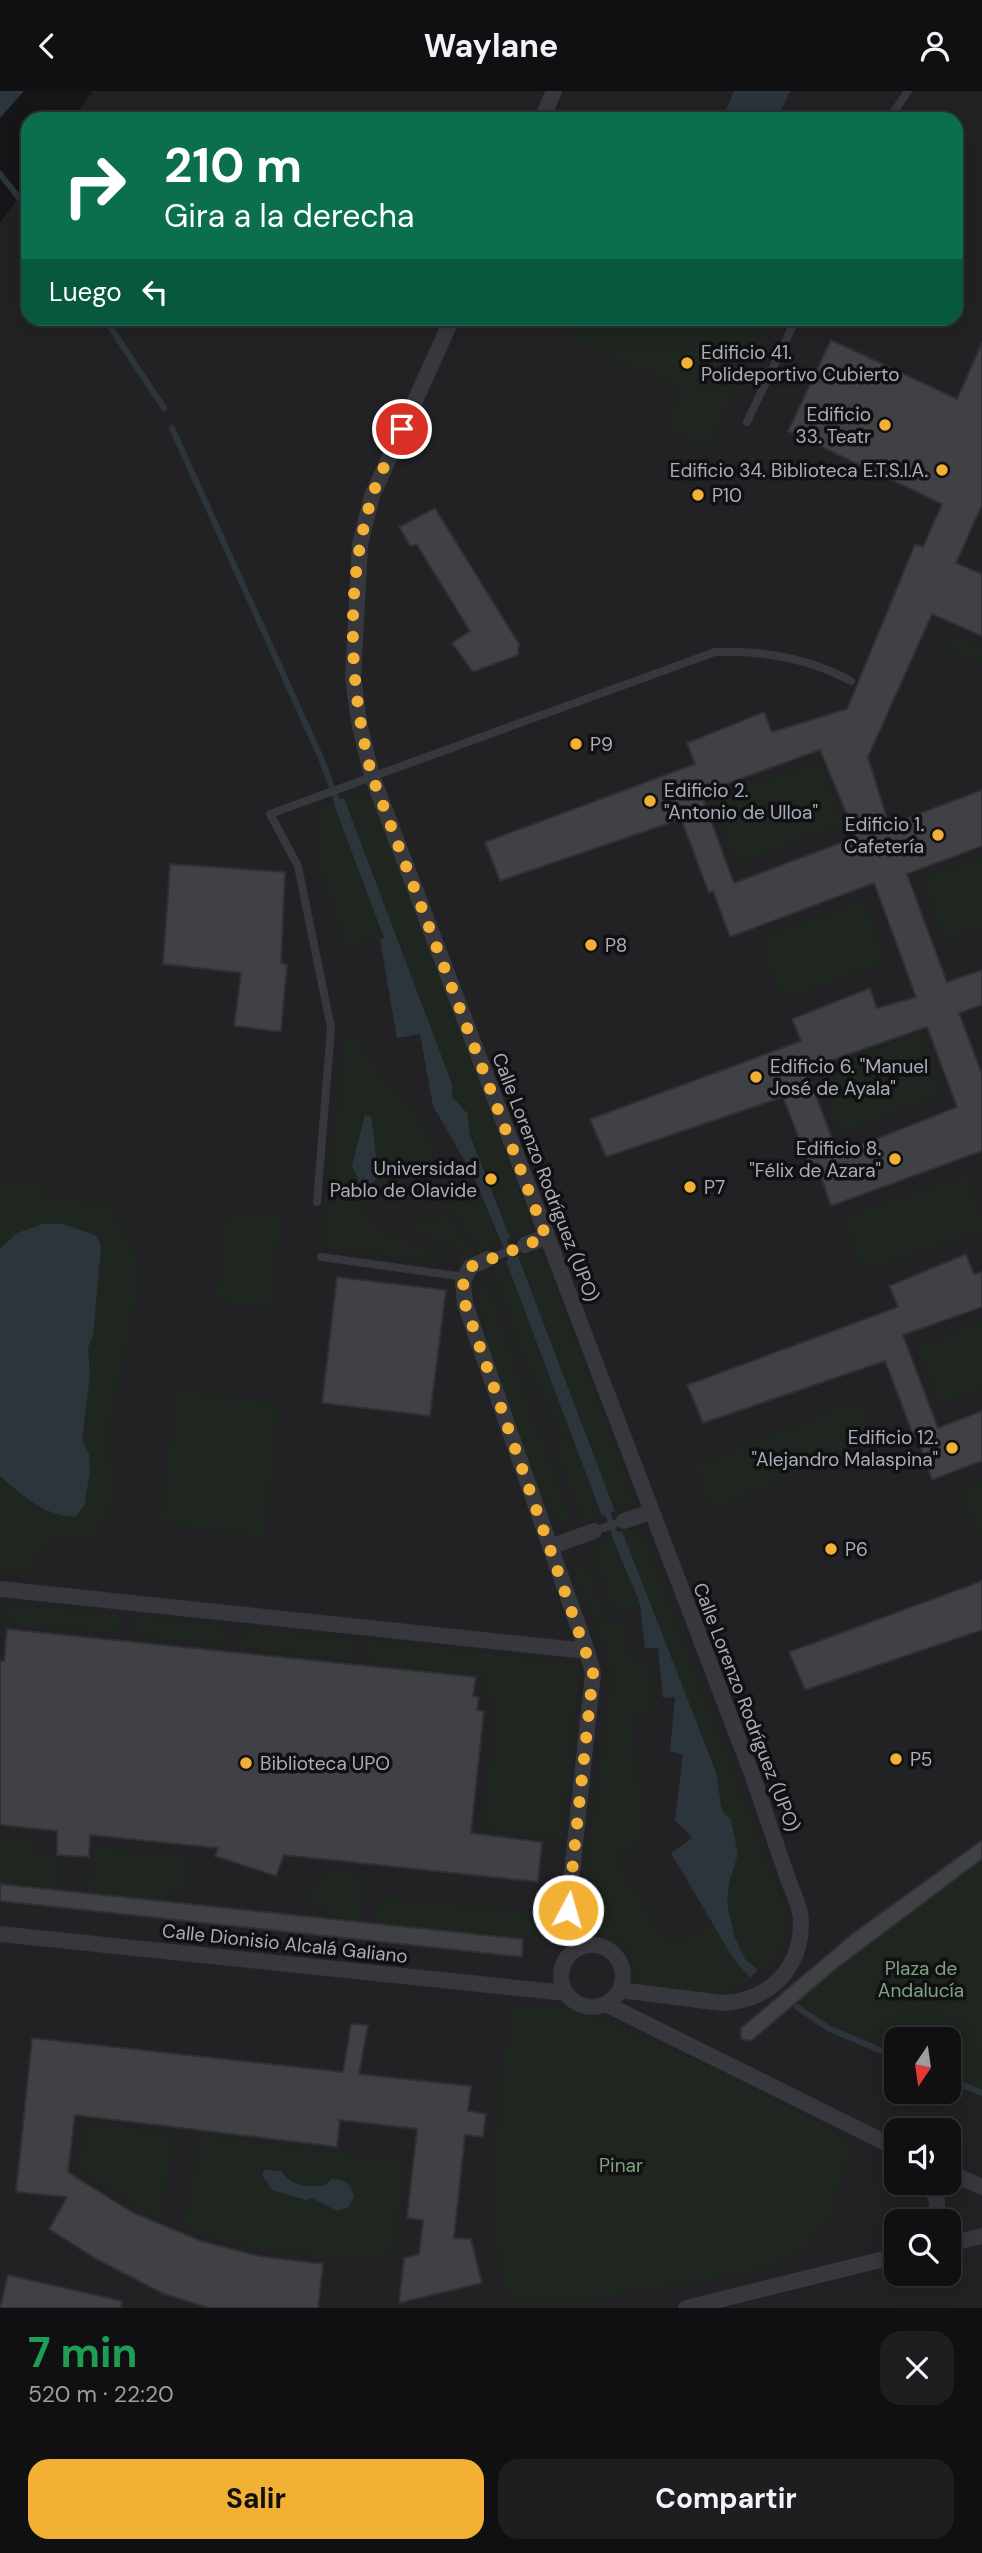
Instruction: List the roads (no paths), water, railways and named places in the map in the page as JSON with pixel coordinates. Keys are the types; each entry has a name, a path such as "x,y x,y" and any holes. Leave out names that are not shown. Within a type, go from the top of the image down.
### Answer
{"street":[{"path":"545,112 554,91"},
{"name":"Calle Lorenzo Rodríguez (UPO)","path":"449,326 372,496 360,544 353,678 360,727 372,776 753,1777 801,1917 798,1947 784,1977 764,1994 739,2002 722,2003 620,1990"},
{"path":"525,1245 546,1237"},
{"path":"488,1259 470,1267 465,1277 465,1304 593,1673 568,1910 575,1950"},
{"path":"624,1521 650,1512"},
{"path":"550,1547 594,1531"},
{"path":"0,1589 587,1651"},
{"name":"Calle Dionisio Alcalá Galiano","path":"0,1934 566,1993"},
{"path":"606,2004 620,1990 622,1970 613,1953 595,1945 575,1950 562,1966 561,1977 566,1993 576,2003 587,2006 606,2004 884,2142"},
{"path":"961,2178 982,2187"},
{"path":"961,2241 982,2236"},
{"path":"686,2308 884,2259"}],"lane":[{"path":"894,112 908,91"},
{"path":"747,422 793,326"},
{"path":"317,1202 331,1028 298,866 270,814 715,652 752,650 804,660 851,681"},
{"path":"488,1259 525,1245"},
{"path":"321,1257 465,1277"},
{"path":"594,1531 624,1521"}],"waterway":[{"path":"0,174 21,200"},
{"path":"110,326 164,408"},
{"path":"172,428 321,758 339,806"},
{"path":"502,1235 513,1264"},
{"path":"605,1507 617,1539"},
{"path":"797,2007 828,2028 884,2052"},
{"path":"961,2084 982,2093"}],"place":[{"name":"Edificio 41. Polideportivo Cubierto","path":"687,363"},
{"name":"Edificio 33. Teatr","path":"885,425"},
{"name":"Edificio 34. Biblioteca E.T.S.I.A.","path":"942,470"},
{"name":"P10","path":"698,495"},
{"name":"P9","path":"576,744"},
{"name":"Edificio 2. \"Antonio de Ulloa\"","path":"650,801"},
{"name":"Edificio 1. Cafetería","path":"938,835"},
{"name":"P8","path":"591,945"},
{"name":"Edificio 6. \"Manuel José de Ayala\"","path":"756,1077"},
{"name":"Edificio 8. \"Félix de Azara\"","path":"895,1159"},
{"name":"Universidad Pablo de Olavide","path":"491,1179"},
{"name":"P7","path":"690,1187"},
{"name":"Edificio 12. \"Alejandro Malaspina\"","path":"952,1448"},
{"name":"P6","path":"831,1549"},
{"name":"P5","path":"896,1759"},
{"name":"Biblioteca UPO","path":"246,1763"}],"park label":[{"name":"Plaza de Andalucía","path":"921,1979"},
{"name":"Pinar","path":"621,2165"}]}
